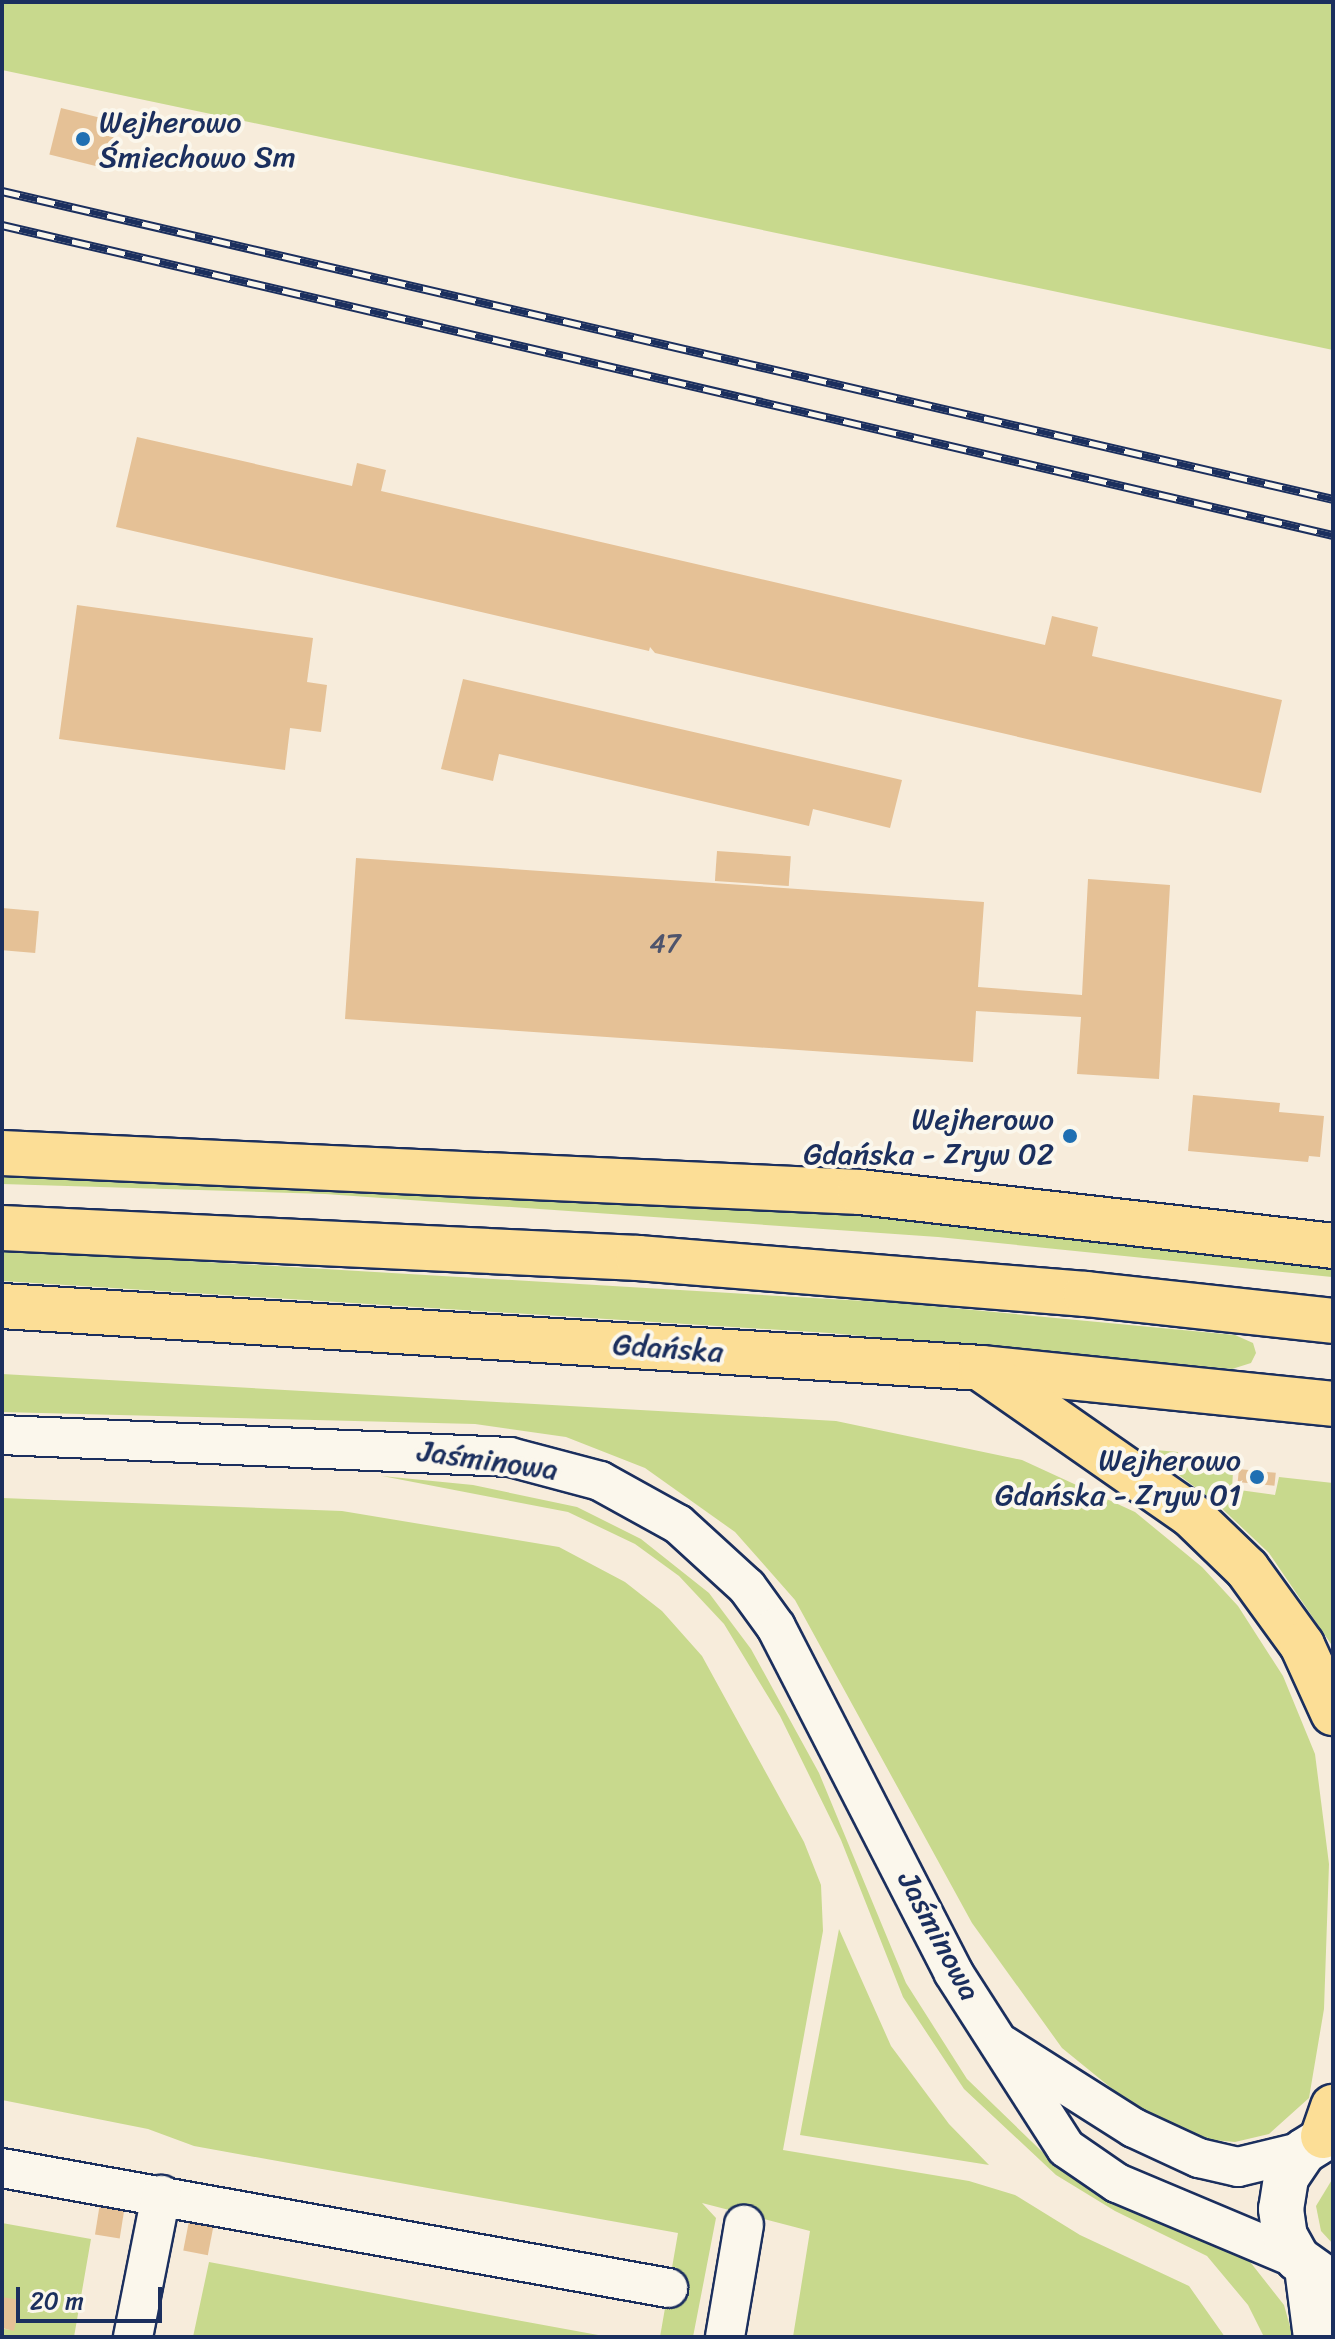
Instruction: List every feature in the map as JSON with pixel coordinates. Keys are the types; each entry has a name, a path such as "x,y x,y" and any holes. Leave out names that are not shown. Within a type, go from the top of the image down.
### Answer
{"main road":[{"path":"2,1153 860,1192 1333,1246"},
{"path":"2,1228 638,1258 1086,1294 1333,1321"},
{"name":"Gdańska","path":"2,1306 981,1368 1333,1404"},
{"path":"981,1368 1191,1515 1247,1569 1302,1645 1333,1713"},
{"path":"1316,2337 1313,2271 1285,2236 1281,2209 1286,2178 1323,2132"}],"street":[{"name":"Jaśminowa","path":"2,1435 510,1457 600,1481 656,1511 711,1549 776,1627 946,1960 1003,2045 1030,2099 1066,2148 1117,2183 1313,2271"},
{"name":"Jaśminowa","path":"1003,2045 1134,2128 1199,2158 1238,2167 1323,2132"},
{"path":"2,2168 668,2288"},
{"path":"133,2337 161,2195"},
{"path":"725,2337 744,2225"}],"green space":[{"path":"2,2 1333,2 1333,350 2,70"},
{"path":"2,1175 804,1207 1333,1266 1333,1271 1332,1277 938,1237 325,1194 2,1184"},
{"path":"3,1250 899,1303 1235,1335 1253,1343 1256,1353 1251,1363 1232,1369 829,1333 2,1281"},
{"path":"2,1374 836,1421 1022,1460 1135,1512 1202,1567 1238,1606 1283,1676 1315,1754 1329,1864 1324,2009 1309,2098 1269,2134 1235,2142 1202,2139 1137,2109 1062,2048 972,1923 795,1600 735,1532 645,1468 566,1437 475,1424 2,1412"},
{"path":"1144,1449 1178,1452 1176,1466 1233,1472 1232,1489 1275,1495 1279,1477 1333,1483 1333,1647 1269,1553 1215,1502"},
{"path":"382,1476 473,1485 577,1507 641,1539 709,1593 751,1649 819,1773 906,1983 967,2079 1061,2170 1123,2207 1247,2258 1284,2305 1293,2337 1264,2337 1248,2305 1207,2256 1115,2211 1056,2175 964,2089 903,1997 841,1840 780,1716 724,1624 679,1576 635,1544 568,1512"},
{"path":"2,1498 342,1511 559,1547 625,1582 662,1611 702,1656 804,1842 821,1885 823,1931 783,2150 969,2181 1015,2195 1080,2235 1189,2286 1225,2337 793,2337 810,2231 702,2203 716,2218 693,2337 660,2337 678,2233 194,2146 148,2129 2,2100"},
{"path":"839,1929 891,2046 949,2124 989,2165 800,2135"},
{"path":"1333,2178 1333,2244 1321,2231 1316,2206"},
{"path":"2,2223 91,2239 74,2337 2,2337 3,2329 14,2330 2,2297"},
{"path":"209,2262 495,2316 609,2337 193,2337"}],"building":[{"name":"Wejherowo Śmiechowo Sm","path":"61,108 117,122 106,169 49,155"},
{"path":"137,437 352,486 357,463 386,470 381,491 1045,645 1052,616 1098,627 1092,656 1282,700 1261,793 655,653 650,647 649,651 116,527"},
{"path":"77,605 313,638 307,682 327,685 321,732 290,728 285,770 59,739"},
{"path":"463,679 902,780 890,828 813,809 809,826 499,754 493,781 441,769"},
{"path":"717,851 791,856 789,886 715,881"},
{"path":"356,858 984,902 978,987 1082,995 1088,879 1170,885 1159,1079 1077,1074 1081,1017 976,1011 973,1062 345,1019"},
{"path":"2,908 39,911 35,953 2,950"},
{"path":"1193,1095 1280,1103 1279,1112 1324,1116 1320,1157 1309,1156 1308,1162 1188,1151"},
{"name":"Wejherowo Gdańska - Zryw 01","path":"1239,1469 1276,1473 1274,1486 1238,1482"},
{"path":"100,2203 125,2207 120,2239 95,2235"},
{"path":"189,2221 214,2226 208,2255 183,2250"},
{"path":"2,2297 20,2300 14,2331 2,2328"}],"railway":[{"path":"2,191 1333,499"},
{"path":"2,225 1333,535"}],"place":[{"name":"Wejherowo Śmiechowo Sm","path":"83,139"},
{"name":"Wejherowo Gdańska - Zryw 02","path":"1070,1136"},
{"name":"Wejherowo Gdańska - Zryw 01","path":"1257,1477"}]}
